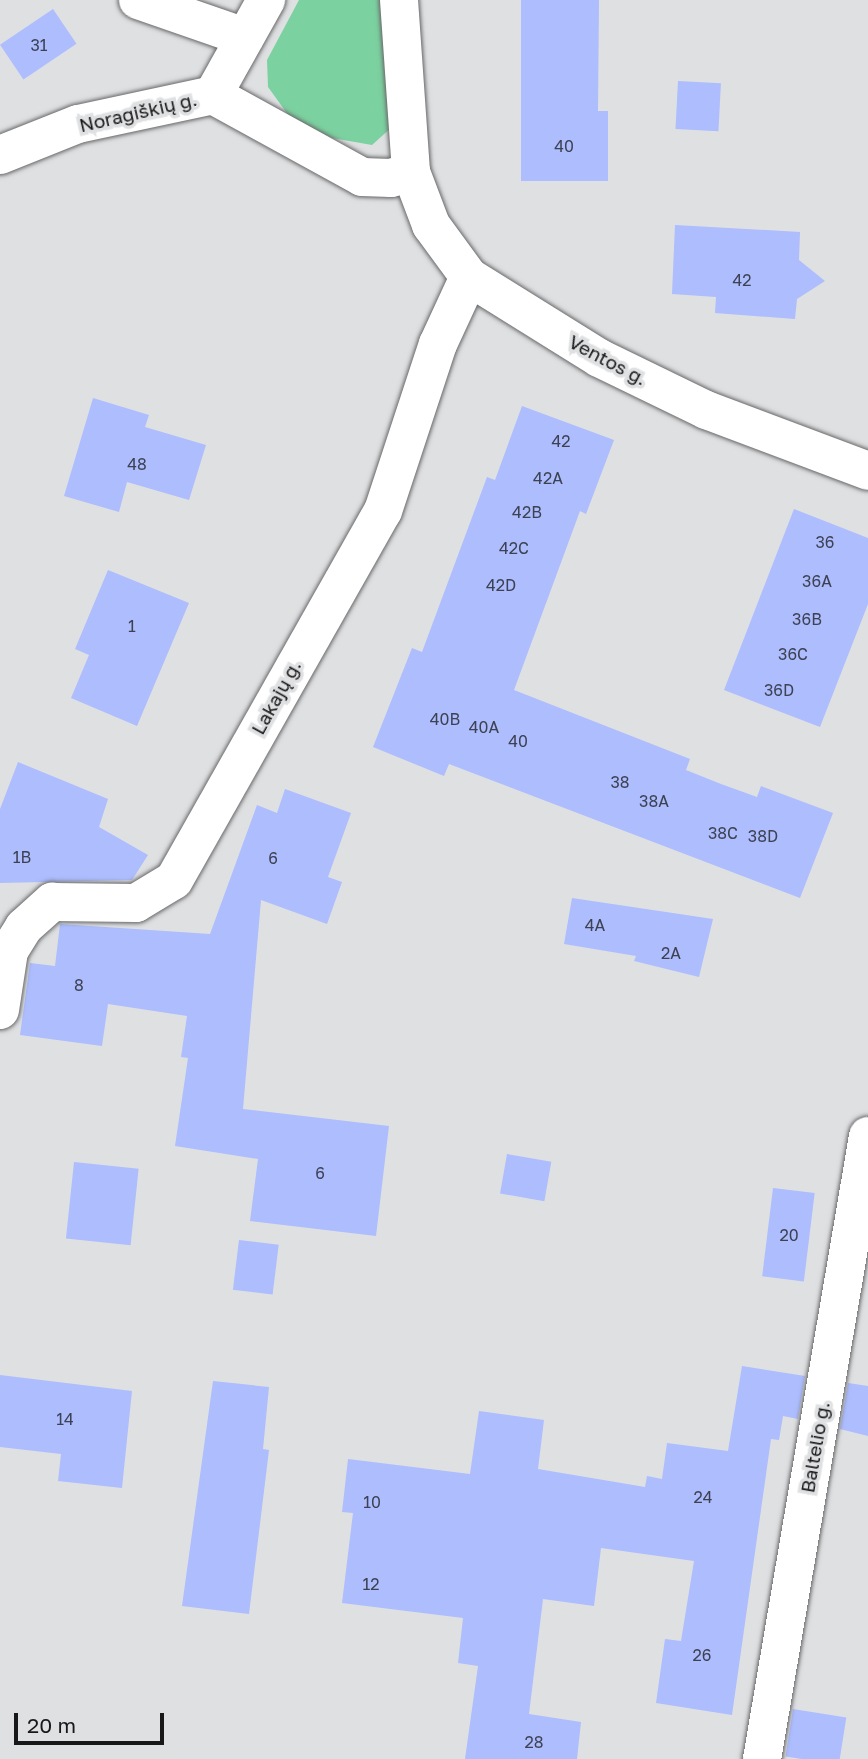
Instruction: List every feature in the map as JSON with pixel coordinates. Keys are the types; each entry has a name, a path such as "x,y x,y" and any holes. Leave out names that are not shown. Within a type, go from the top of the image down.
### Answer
{"street":[{"path":"138,0 245,37"},
{"name":"Noragiškių g.","path":"0,155 78,124 213,95 265,0"},
{"name":"Ventos g.","path":"399,0 411,172 431,225 469,277 635,375 706,410 868,471"},
{"path":"213,95 362,177 391,178 411,172"},
{"name":"Lakajų g.","path":"0,1010 9,951 24,927 52,902 136,904 174,880 383,510 438,344 469,277"},
{"name":"Baltelio g.","path":"762,1759 868,1136"}],"green space":[{"path":"299,0 384,0 392,127 372,145 332,138 289,116 268,87 267,60"}],"building":[{"path":"521,0 599,0 598,111 608,111 608,181 521,181"},
{"path":"53,9 76,44 23,80 0,45"},
{"path":"678,81 721,83 718,131 675,129"},
{"path":"675,225 800,232 799,260 825,281 797,299 795,319 715,313 716,297 672,294"},
{"path":"93,398 149,415 145,427 206,445 189,500 127,482 119,512 64,496"},
{"path":"522,406 614,440 586,514 580,511 514,690 690,759 686,770 721,784 757,797 761,786 833,813 800,898 449,764 444,776 373,747 412,648 422,652 487,477 495,480"},
{"path":"794,509 868,538 868,604 820,727 724,690"},
{"path":"108,570 189,603 137,726 71,698 89,655 75,649"},
{"path":"18,762 108,799 99,827 148,855 132,880 0,883 0,809"},
{"path":"285,789 351,813 328,877 342,882 327,924 261,900 243,1109 389,1126 376,1236 250,1221 258,1159 175,1146 188,1058 181,1057 187,1016 108,1004 102,1046 20,1035 30,963 55,966 60,924 210,934 257,805 277,813"},
{"path":"572,898 713,919 699,977 634,961 636,956 564,944"},
{"path":"507,1154 551,1162 544,1201 500,1193"},
{"path":"74,1162 139,1169 131,1245 66,1239"},
{"path":"773,1188 815,1193 804,1281 762,1276"},
{"path":"239,1240 279,1245 273,1295 233,1290"},
{"path":"742,1366 805,1376 798,1419 783,1416 779,1440 771,1439 732,1715 656,1703 665,1639 681,1641 694,1561 601,1548 594,1606 543,1599 529,1714 581,1722 577,1759 465,1759 478,1666 458,1663 463,1618 342,1603 353,1513 342,1512 348,1459 470,1474 479,1411 544,1420 538,1469 645,1487 647,1476 662,1479 667,1443 728,1451"},
{"path":"0,1375 132,1391 122,1488 58,1481 61,1454 0,1447"},
{"path":"213,1381 269,1387 263,1449 269,1450 249,1614 182,1606"},
{"path":"848,1383 868,1386 868,1436 840,1429"},
{"path":"793,1709 846,1717 840,1759 785,1756"}]}
